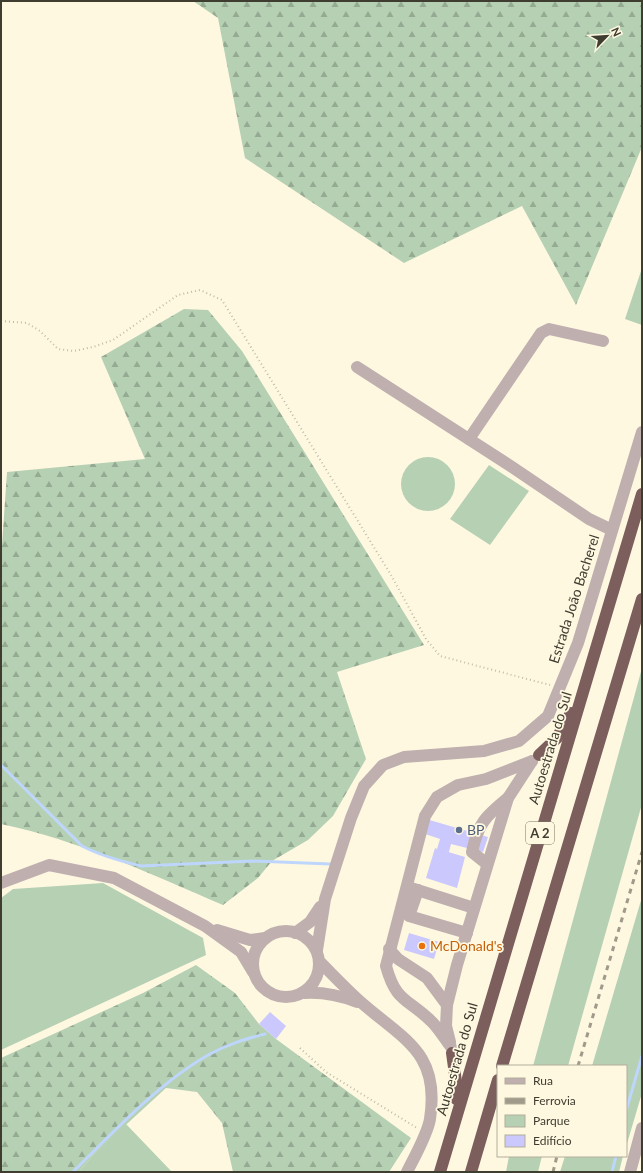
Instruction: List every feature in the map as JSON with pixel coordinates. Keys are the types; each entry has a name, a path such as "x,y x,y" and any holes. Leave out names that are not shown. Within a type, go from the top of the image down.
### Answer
{"highway":[{"name":"Autoestrada do Sul","path":"440,1172 642,494"},
{"name":"A 2","path":"502,1065 642,600"},
{"path":"535,758 557,738 570,716 588,674"},
{"path":"450,1136 457,1089 451,1050"},
{"path":"471,1172 497,1083"}],"street":[{"path":"470,439 541,333 549,329 603,341"},
{"path":"357,367 470,439 589,519 612,530"},
{"name":"Estrada João Bacherel","path":"318,956 325,899 351,818 364,786 383,765 404,757 484,751 519,741 548,716 578,643 642,432"},
{"path":"451,1050 446,1026 447,1005 466,933 509,797 535,758"},
{"path":"466,933 409,916 412,888 425,816 437,797 458,785 486,779 535,758"},
{"path":"487,864 472,852 476,837 486,816 509,797"},
{"path":"2,881 49,865 114,878 205,926 241,952 263,989 277,997 288,998 305,992 323,992 338,994 362,1004"},
{"path":"412,888 474,908"},
{"path":"412,888 389,949 386,966 391,983 399,995 432,1022 451,1050"},
{"name":"Estrada João Bacherel","path":"295,933 310,922 325,899"},
{"path":"205,926 250,940 264,938 275,932 288,931 302,935 311,942 318,956 362,1004 405,1038 423,1057 429,1072 432,1092 430,1120 408,1172"},
{"path":"253,972 252,960 256,949 264,938"},
{"path":"389,949 398,959 427,978 447,1005"},
{"path":"305,992 313,984 318,975 318,956"},
{"path":"630,1172 642,1128"}],"path":[{"path":"1,321 27,323 40,331 58,349 74,351 93,347 113,340 178,295 200,290 222,300 391,575 426,639 440,656 486,667 559,688"},
{"path":"300,1048 326,1072 424,1133"}],"green space":[{"path":"193,1 642,1 642,147 576,305 522,206 404,263 245,158 218,18"},
{"path":"642,268 642,325 625,319"},
{"path":"184,309 208,310 242,351 424,645 337,672 366,759 333,816 308,840 272,861 258,878 223,905 86,848 1,824 1,560 7,472 145,459 101,357"},
{"path":"423,457 433,457 443,461 451,469 455,479 455,489 451,499 443,507 433,511 423,511 413,507 405,499 401,489 401,479 405,469 413,461"},
{"path":"489,465 529,491 490,545 450,519"},
{"path":"642,668 642,804 568,1065 533,1065"},
{"path":"103,883 203,938 206,955 1,1050 1,898 13,889"},
{"path":"642,897 642,1093 627,1144 627,1065 592,1065"},
{"path":"196,965 235,993 259,1024 276,1039 411,1138 389,1172 233,1172 222,1123 197,1092 166,1088 92,1156 79,1172 1,1172 1,1058 143,993"},
{"path":"126,1124 172,1172 79,1172 92,1156"},
{"path":"509,1157 542,1157 538,1172 506,1172"},
{"path":"565,1157 623,1157 619,1172 560,1172"}],"building":[{"path":"426,819 488,837 483,852 451,844 449,852 445,851 465,857 457,888 426,878 435,848 437,849 440,839 422,833"},
{"name":"McDonald's","path":"409,933 439,942 434,959 404,950"},
{"path":"270,1012 286,1026 276,1039 259,1024"}],"waterway":[{"path":"1,765 82,846 96,853 118,860 141,866 252,861 330,864"},
{"path":"73,1172 138,1108 192,1065 224,1047 265,1034"},
{"path":"627,1108 642,1056"},
{"path":"612,1172 616,1157"}],"railway":[{"path":"578,1065 642,852"},
{"path":"553,1172 557,1157"}],"place":[{"name":"BP","path":"459,830"},
{"name":"McDonald's","path":"422,946"}]}
